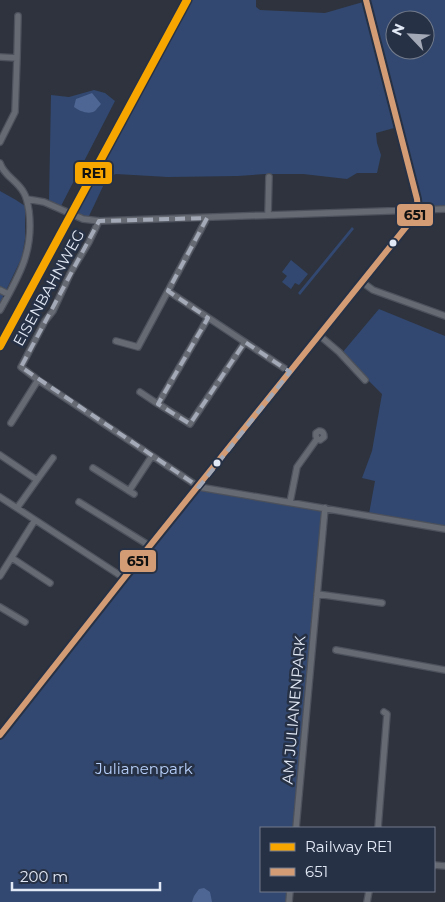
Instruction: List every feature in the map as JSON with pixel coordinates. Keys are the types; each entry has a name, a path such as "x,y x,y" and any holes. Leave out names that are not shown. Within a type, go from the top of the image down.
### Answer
{"street":[{"path":"0,735 410,223 418,210 417,199 366,0"},
{"path":"0,142 15,112 18,16"},
{"path":"0,57 16,58"},
{"path":"0,163 5,173 22,189 27,199 30,223 29,245 24,263 0,310"},
{"path":"268,215 269,177"},
{"path":"27,199 44,202 83,219 99,222 445,209"},
{"path":"116,341 138,347 207,218"},
{"name":"EISENBAHNWEG","path":"38,380 21,367 45,321 53,311 99,222"},
{"path":"362,282 373,290 445,316"},
{"path":"0,290 8,294"},
{"path":"168,291 290,372"},
{"path":"158,404 208,318"},
{"path":"319,335 339,352 365,380"},
{"path":"140,392 190,424 245,342"},
{"path":"11,423 38,380 199,486 445,529"},
{"path":"290,502 298,467 317,439"},
{"path":"0,455 37,480"},
{"path":"93,468 131,492 152,456"},
{"path":"17,508 53,458"},
{"path":"0,497 124,578"},
{"path":"79,502 150,546"},
{"name":"AM JULIANENPARK","path":"296,827 325,508"},
{"path":"0,576 35,520"},
{"path":"12,558 50,584"},
{"path":"317,594 382,603"},
{"path":"0,607 25,622"},
{"path":"336,650 445,670"},
{"path":"378,827 387,714 384,712"}],"highlighted area":[{"path":"207,218 168,291 208,318 158,404 190,424 245,342 290,372 199,487 21,367 99,221"}],"green space":[{"path":"192,0 256,0 256,7 260,10 325,13 363,2 394,128 376,133 381,155 377,173 357,173 347,179 303,174 168,177 116,174 106,180 89,216 77,213"},
{"path":"368,0 445,0 445,206 419,206"},
{"path":"94,90 105,93 115,101 61,206 49,201 51,95 69,97"},
{"path":"0,191 25,206 25,239 22,257 0,303"},
{"path":"352,227 354,229 300,295 298,293"},
{"path":"291,260 308,274 299,285 295,283 291,289 282,282 287,276 282,272"},
{"path":"379,309 445,336 445,526 369,514 375,481 362,478 372,451 382,394 342,353"},
{"name":"Julianenpark","path":"201,489 323,510 295,827 260,827 260,892 289,892 288,902 0,902 0,739"}],"shaded area":[{"path":"92,93 101,104 95,111 90,113 84,112 74,107 76,99"},
{"path":"204,888 210,892 212,902 192,902 199,889"}],"rail line":[{"name":"RE1","path":"0,346 187,0"}],"transit line":[{"name":"651","path":"0,735 418,210 417,199 366,0"}]}
